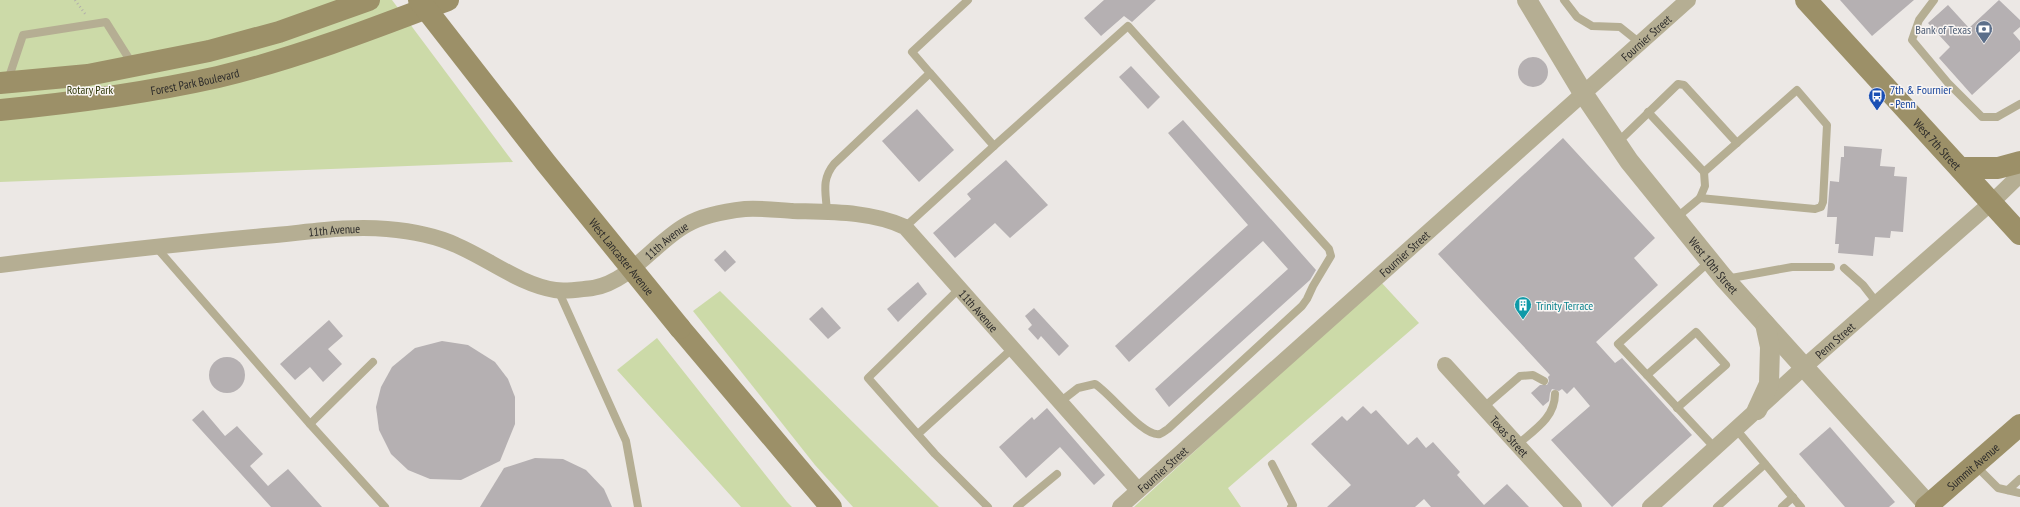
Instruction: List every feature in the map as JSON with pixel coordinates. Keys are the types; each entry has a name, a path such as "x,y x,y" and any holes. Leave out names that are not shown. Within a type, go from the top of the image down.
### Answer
{"main road":[{"path":"4,83 88,75 209,51 279,32 369,0"},
{"name":"West Lancaster Avenue","path":"419,0 546,163 680,328 832,507"},
{"name":"Forest Park Boulevard","path":"0,110 129,95 218,77 304,53 448,0"},
{"name":"West 7th Street","path":"1806,0 2020,234"},
{"path":"1960,168 1998,168 2020,162"},
{"name":"Summit Avenue","path":"1928,506 2020,425"}],"street":[{"name":"West 10th Street","path":"1527,0 1616,144 1675,219 1725,279 1928,506"},
{"name":"Fournier Street","path":"1120,507 1583,92 1688,0"},
{"name":"Penn Street","path":"1650,507 1804,367 1991,203 2020,175"},
{"name":"11th Avenue","path":"0,264 156,246 351,229 383,228 433,236 457,245 526,281 558,290 589,288 609,284 621,277 674,233 688,224 702,218 724,212 746,209 827,212 876,217 892,221 905,227 1138,490"},
{"path":"1756,410 1769,384 1770,347 1765,322"},
{"name":"Texas Street","path":"1445,365 1574,507"}],"lane":[{"path":"968,0 912,52 994,146"},
{"path":"1564,0 1577,17 1592,26 1620,27 1640,43"},
{"path":"1934,0 1919,20 1912,40 1948,83 1982,117 1997,117 2020,104"},
{"path":"4,83 23,35 106,22 133,66"},
{"path":"905,227 1128,26 1329,249 1331,256 1302,306 1168,429 1160,434 1153,433 1140,424 1103,388 1095,384 1078,388 1060,402"},
{"path":"827,212 825,181 828,172 834,164 930,73"},
{"path":"1616,144 1673,87 1678,84 1684,85 1737,143"},
{"path":"1700,198 1816,209 1820,207 1823,202 1827,125 1823,118 1797,90 1704,172"},
{"path":"1648,112 1704,172 1706,186 1700,198 1675,219"},
{"path":"156,246 310,424 385,507"},
{"path":"1710,261 1618,344 1715,448"},
{"path":"1725,279 1792,267 1831,267"},
{"path":"1844,268 1864,285 1877,304"},
{"path":"960,288 868,378 918,434 988,507"},
{"path":"558,290 626,441 638,507"},
{"path":"1647,375 1696,332 1726,364 1678,408"},
{"path":"918,434 1013,348"},
{"path":"310,424 373,362"},
{"path":"1484,407 1520,376 1533,375 1544,381"},
{"path":"1517,445 1551,414 1555,403 1555,394"},
{"path":"1736,429 1801,507"},
{"path":"1272,464 1293,504 1291,507"},
{"path":"1717,507 1765,464"},
{"path":"1974,465 1998,488 2020,493"},
{"path":"1017,507 1057,474"},
{"path":"2008,490 2020,479"},
{"path":"1782,507 1793,498"}],"path":[{"path":"75,0 94,24"}],"green space":[{"name":"Rotary Park","path":"0,0 392,0 513,162 0,182"},
{"path":"1380,281 1419,323 1228,488 1241,507 1134,507"},
{"path":"720,291 939,507 853,507 815,465 693,311"},
{"path":"657,338 792,507 741,507 617,370"}],"building":[{"path":"1104,0 1156,0 1132,22 1124,16 1101,36 1084,18"},
{"path":"1840,0 1914,0 1872,36"},
{"name":"Bank of Texas","path":"1999,0 2020,20 2020,27 2013,33 2020,41 2020,51 1972,95 1939,58 1950,47 1928,23 1948,5 1969,28"},
{"path":"1533,57 1543,62 1548,72 1543,82 1533,87 1523,82 1518,72 1523,62"},
{"path":"1131,66 1160,97 1148,109 1119,77"},
{"path":"917,109 954,150 919,182 882,141"},
{"path":"1183,120 1316,270 1310,280 1169,407 1155,389 1288,269 1263,241 1129,362 1115,346 1248,225 1168,133"},
{"path":"1563,138 1655,238 1634,258 1658,285 1596,342 1615,363 1622,358 1692,435 1612,507 1551,440 1590,406 1574,387 1567,394 1562,389 1559,391 1552,389 1549,401 1543,406 1531,393 1540,385 1547,385 1549,381 1548,377 1550,375 1438,254"},
{"path":"1844,146 1882,149 1880,166 1895,167 1894,176 1907,177 1903,232 1891,231 1890,238 1875,237 1873,256 1838,253 1839,244 1835,244 1837,217 1827,217 1830,181 1839,182 1841,157 1844,157"},
{"path":"1006,160 1048,205 1010,238 995,223 955,258 933,233 971,199 967,194"},
{"path":"725,250 736,262 725,272 714,260"},
{"path":"918,282 927,294 898,322 887,309"},
{"path":"822,307 841,328 828,339 809,319"},
{"path":"1034,308 1069,346 1059,356 1041,336 1038,340 1028,329 1032,325 1025,316"},
{"path":"329,320 343,336 328,349 342,364 323,382 310,367 295,380 280,364"},
{"path":"442,341 468,345 495,362 508,379 515,397 515,424 500,461 461,480 430,479 408,470 391,454 379,430 376,407 381,387 392,367 415,348"},
{"path":"231,357 240,362 244,368 244,382 240,388 231,393 223,393 214,388 210,382 209,371 214,362 220,358"},
{"path":"1363,406 1371,414 1376,410 1408,445 1417,437 1426,448 1433,442 1460,472 1457,475 1484,505 1507,484 1529,507 1431,507 1424,499 1415,507 1327,507 1351,485 1311,444 1342,416 1347,421"},
{"path":"1047,408 1105,475 1094,485 1060,447 1026,478 999,447 1032,417 1034,420"},
{"path":"203,410 225,436 237,426 263,454 250,466 268,486 288,469 322,507 271,507 192,420"},
{"path":"1830,427 1895,502 1889,507 1845,507 1799,454"},
{"path":"535,458 563,459 586,470 604,489 612,507 480,507 504,468"}],"place":[{"name":"Bank of Texas","path":"1984,44"},
{"name":"7th & Fournier - Penn","path":"1877,111"},
{"name":"Trinity Terrace","path":"1523,320"}]}
